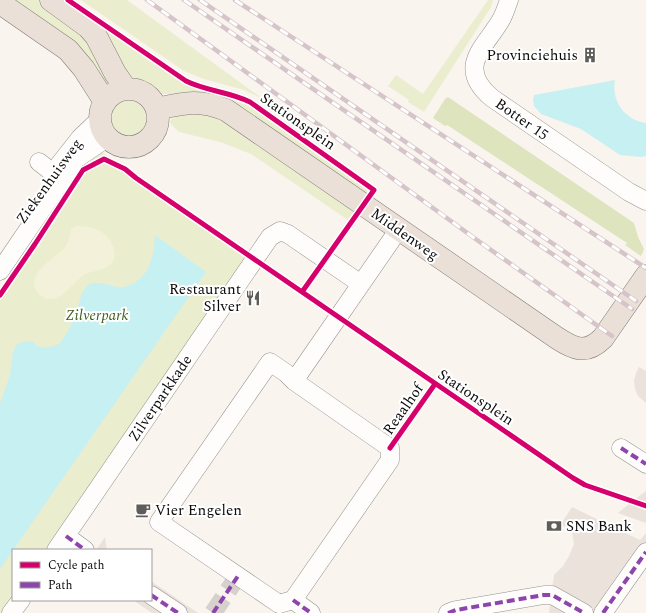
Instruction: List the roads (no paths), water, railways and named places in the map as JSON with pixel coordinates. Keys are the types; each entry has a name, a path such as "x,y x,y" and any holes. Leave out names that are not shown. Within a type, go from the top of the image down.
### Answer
{"main road":[{"path":"51,0 88,27 96,36 115,73 126,89"},
{"path":"0,3 68,50 84,69 104,120 114,143 130,148 146,142 156,129 158,120 157,109 146,94 133,89 126,89 110,96 104,120"},
{"name":"Middenweg","path":"157,109 182,103 203,103 226,110 571,347 580,349 597,344 603,338 646,276"}],"street":[{"name":"Botter 15","path":"509,0 502,18 477,56 475,68 476,76 481,88 492,98 563,147 629,192 646,201"},
{"name":"Ziekenhuisweg","path":"0,271 3,249 58,176 80,138 104,120"},
{"path":"39,162 58,176"},
{"path":"294,381 399,230"},
{"name":"Zilverparkkade","path":"61,543 270,237 280,231 288,234 361,284"},
{"name":"Reaalhof","path":"270,362 286,373 294,381 390,448 390,460 293,600 279,604 159,522 270,362"},
{"path":"621,448 646,464"},
{"path":"61,543 82,549"},
{"path":"603,613 646,552"},
{"path":"448,613 463,609 544,595 552,595 583,613"},
{"path":"152,596 178,613"},
{"path":"293,600 311,613"},
{"path":"11,613 20,601"}],"water":[{"path":"615,80 615,95 621,108 632,118 646,123 646,156 620,155 581,129 541,114 534,106 534,95"},
{"path":"155,235 206,272 14,549 12,549 12,552 0,569 0,403 10,375 13,352 16,345 29,341 33,342 37,346 45,348 57,345 61,342 70,327 76,314 82,293 89,284 102,283 116,287 123,287 132,284 143,275 147,269 154,249"}],"tunnel":[{"path":"213,613 238,576"}],"railway":[{"path":"147,0 477,240 612,336"},
{"path":"184,0 632,309"},
{"path":"200,0 636,301"},
{"path":"235,0 646,268"}],"place":[{"name":"Provinciehuis","path":"590,55"},
{"name":"Restaurant Silver","path":"253,298"},
{"name":"Vier Engelen","path":"143,510"},
{"name":"SNS Bank","path":"554,526"}],"park label":[{"name":"Zilverpark","path":"97,315"}]}
